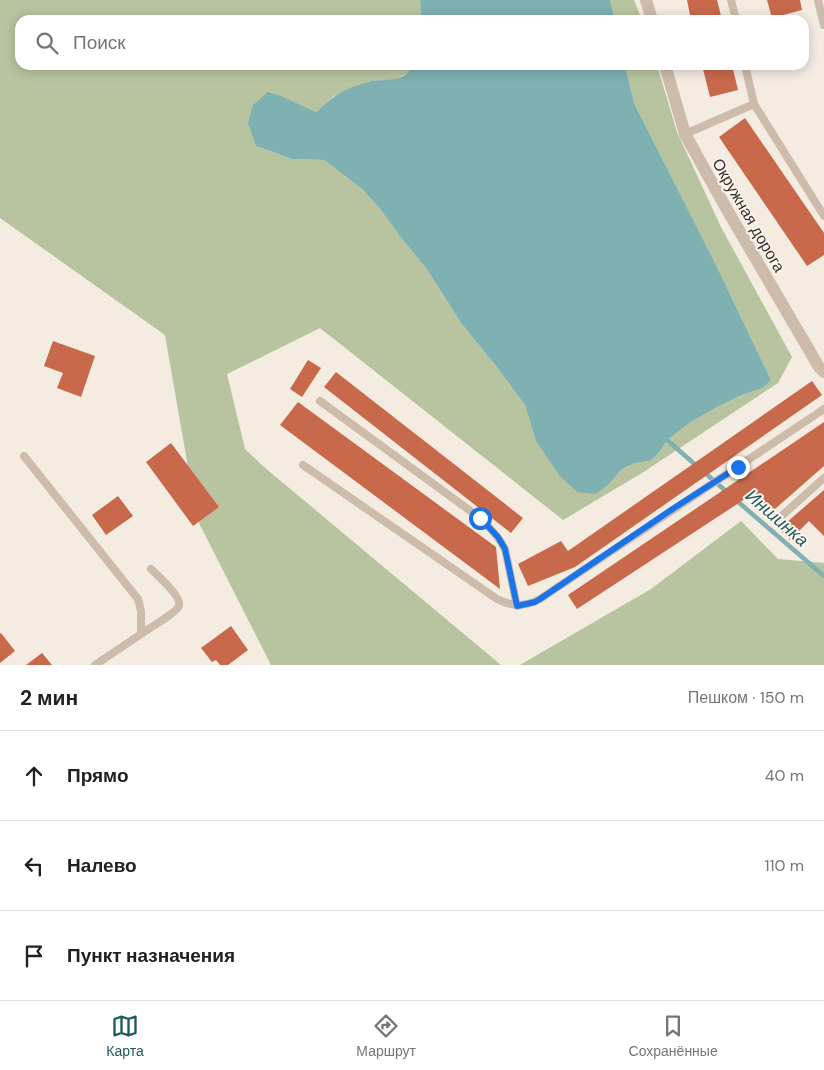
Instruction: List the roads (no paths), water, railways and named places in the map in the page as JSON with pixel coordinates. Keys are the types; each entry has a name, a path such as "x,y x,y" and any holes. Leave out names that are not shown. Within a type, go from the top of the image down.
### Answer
{"street":[{"path":"646,0 650,15"},
{"name":"Окружная дорога","path":"666,70 684,134 794,326 824,372"}],"lane":[{"path":"731,0 735,15"},
{"path":"818,0 824,25"},
{"path":"746,70 754,104 824,216"},
{"path":"684,134 754,104"},
{"path":"320,401 480,518 489,527 502,542 505,549 517,606"},
{"path":"303,465 497,600 517,606 540,599 824,409"},
{"path":"24,456 138,599 141,611 141,634"},
{"path":"776,521 824,478"},
{"path":"94,665 179,607 179,602 175,595 151,569"}],"water":[{"path":"420,0 610,0 614,15 421,15"},
{"path":"626,70 634,103 716,265 771,380 763,388 742,395 691,422 667,440 659,453 650,461 635,463 622,469 609,484 596,494 577,492 559,475 536,441 525,405 461,323 426,268 381,210 362,189 324,160 292,159 256,146 248,123 253,105 268,92 284,97 316,112 344,91 371,81 395,79 409,71"}],"waterway":[{"name":"Иншинка","path":"666,437 667,440 698,467"},
{"name":"Иншинка","path":"704,472 728,493"},
{"name":"Иншинка","path":"736,500 824,576"}]}
